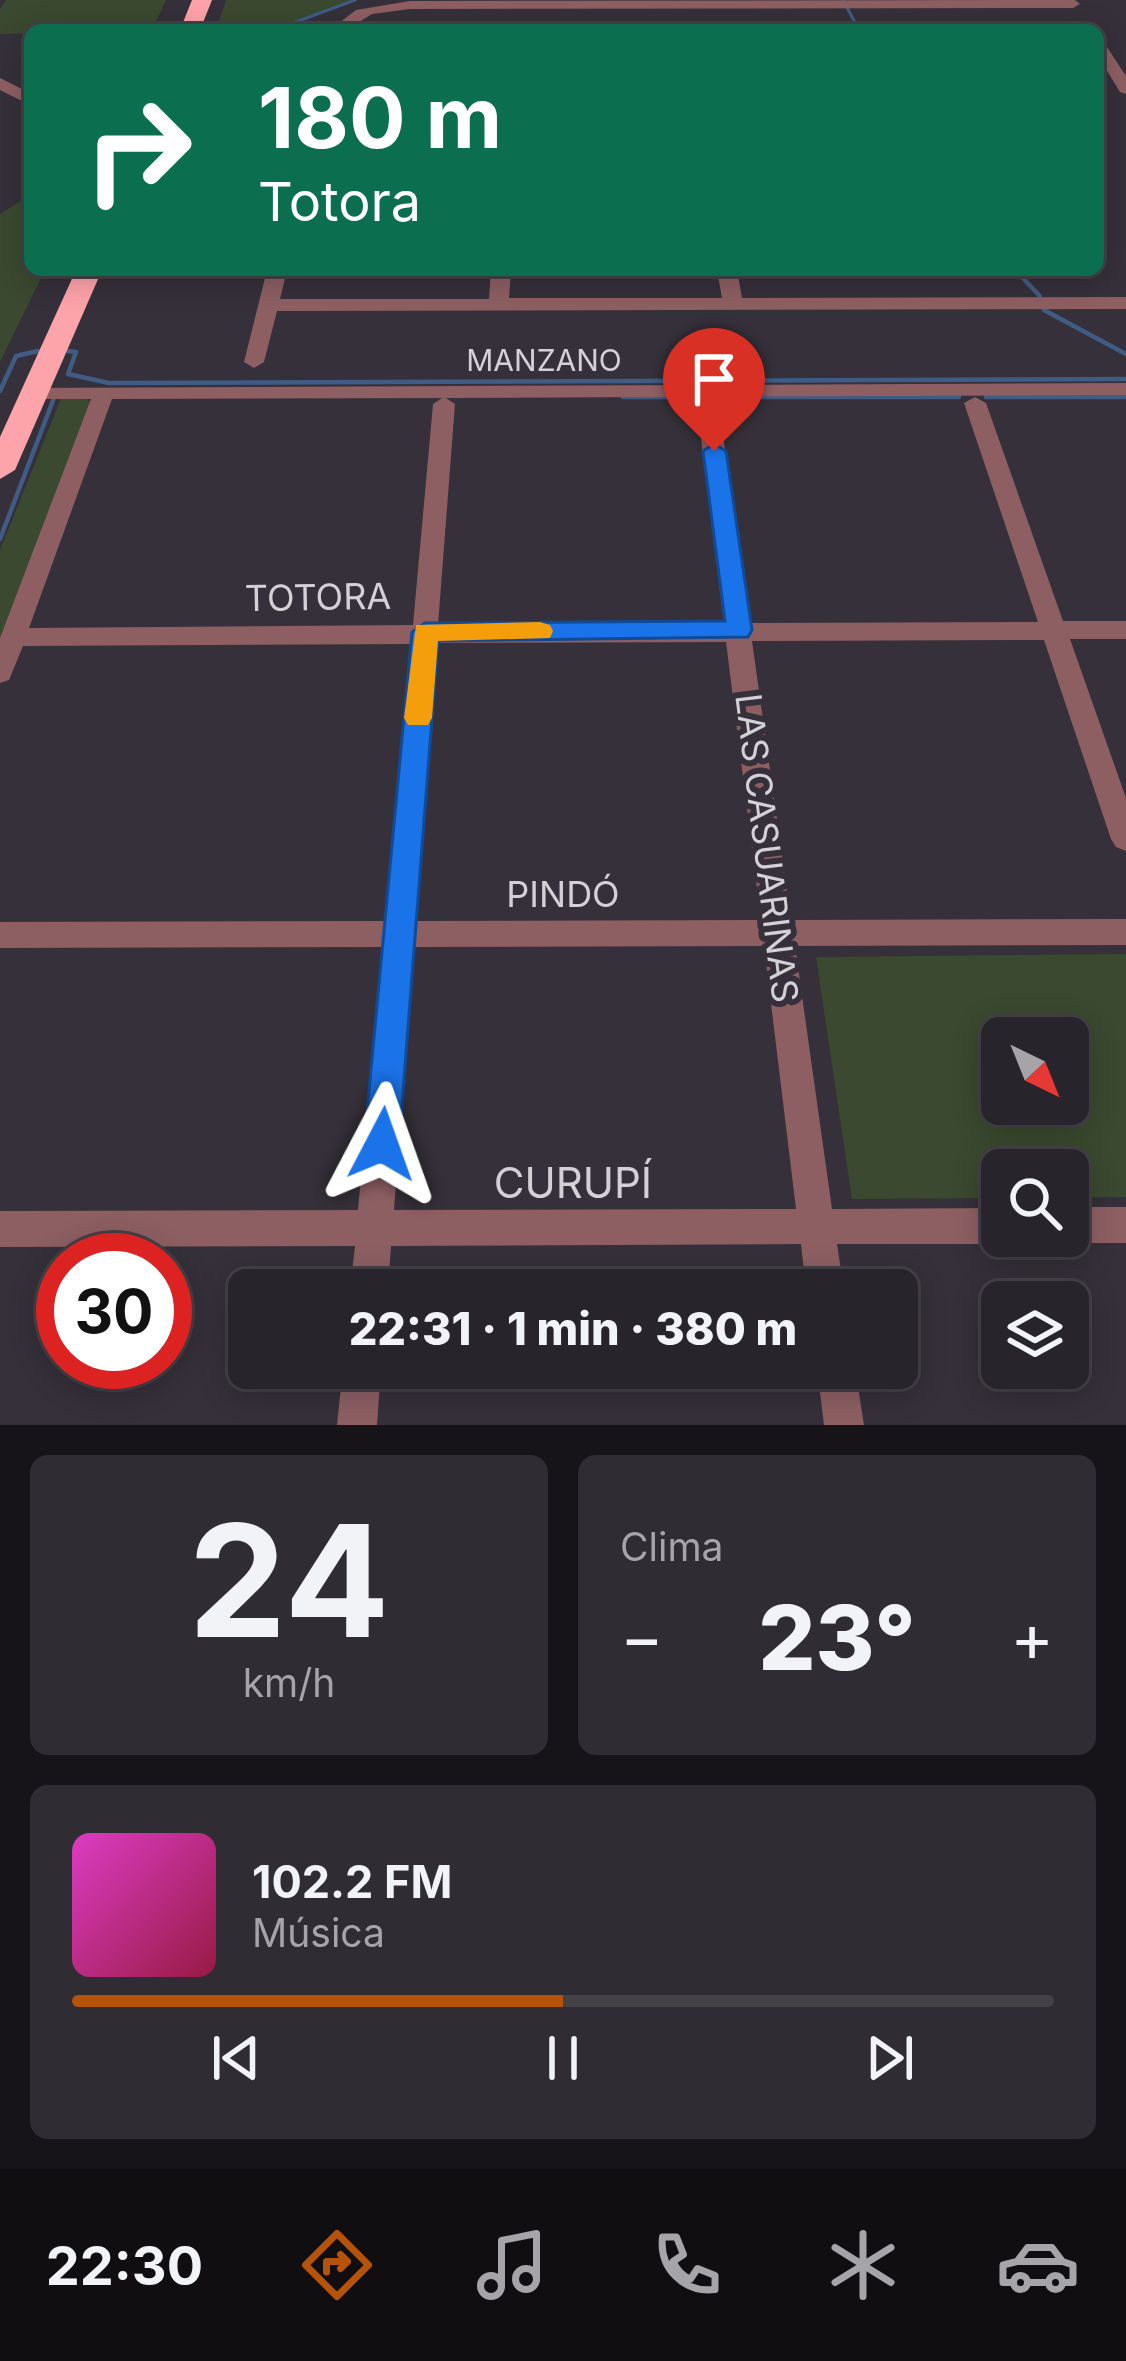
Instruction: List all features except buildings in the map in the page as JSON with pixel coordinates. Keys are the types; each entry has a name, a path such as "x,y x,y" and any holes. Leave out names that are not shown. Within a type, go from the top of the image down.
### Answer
{"highway":[{"path":"0,470 86,276"}],"street":[{"path":"512,24 513,7"},
{"path":"344,24 351,16 381,8 1075,7"},
{"path":"1104,54 1126,89"},
{"path":"254,362 276,276"},
{"path":"499,304 501,276"},
{"path":"728,276 733,304"},
{"path":"268,305 1126,303"},
{"name":"MANZANO","path":"34,393 1126,389"},
{"path":"0,673 104,392"},
{"path":"372,1269 444,404"},
{"path":"975,404 1126,839"},
{"name":"LAS CASUARINAS","path":"708,406 823,1269"},
{"name":"TOTORA","path":"14,637 1126,630"},
{"name":"PINDÓ","path":"0,935 1126,932"},
{"path":"1089,1225 1126,1225"},
{"name":"CURUPÍ","path":"0,1229 981,1226"},
{"path":"357,1425 360,1389"},
{"path":"839,1389 844,1425"}],"green space":[{"path":"6,0 166,0 155,24 24,24 24,33 0,34 0,9"},
{"path":"226,0 353,0 288,24 218,24"},
{"path":"24,199 24,276 42,276 0,362 0,214"},
{"path":"62,396 84,396 91,403 0,643 0,550"},
{"path":"1126,954 1126,1197 1089,1197 1089,1149 981,1149 981,1198 852,1199 816,957"}],"waterway":[{"path":"290,24 355,0"},
{"path":"843,0 856,24"},
{"path":"1021,276 1039,295 1044,310 1126,354"},
{"path":"0,391 16,356 38,351"},
{"path":"67,351 76,352 68,374 109,383 1126,379"},
{"path":"623,397 693,397"},
{"path":"721,397 959,397"},
{"path":"986,397 1126,397"},
{"path":"0,539 54,398"}],"slow traffic":[{"path":"418,718 425,632 540,631"}],"route":[{"path":"382,1144 425,632 739,630 714,451"}]}
